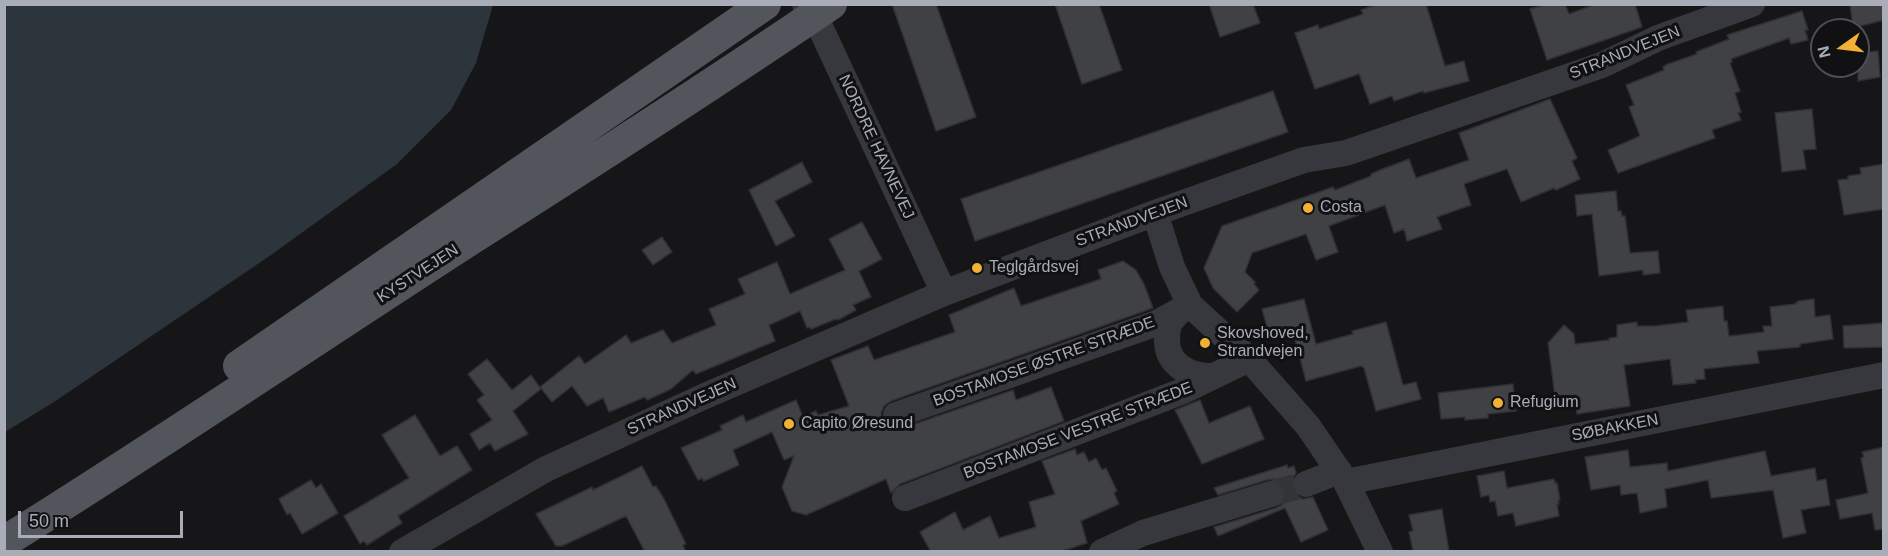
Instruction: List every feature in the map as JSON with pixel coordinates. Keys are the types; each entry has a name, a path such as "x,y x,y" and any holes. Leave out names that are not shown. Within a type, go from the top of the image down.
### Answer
{"main road":[{"name":"KYSTVEJEN","path":"4,518 101,461 765,4"},
{"name":"KYSTVEJEN","path":"4,542 122,469 454,250 579,172 817,8"}],"street":[{"name":"STRANDVEJEN","path":"402,552 546,469 705,396 944,293 1155,213 1304,160 1346,153 1602,65 1658,38 1752,4"},
{"name":"NORDRE HAVNEVEJ","path":"817,8 944,293"},
{"path":"1155,213 1185,307 1249,359 1308,426 1343,476 1380,552"},
{"path":"1185,307 1170,322 1167,332 1169,352 1173,361 1182,369 1199,375 1214,376"},
{"name":"BOSTAMOSE ØSTRE STRÆDE","path":"896,415 1156,323 1185,307"},
{"name":"BOSTAMOSE VESTRE STRÆDE","path":"905,498 1183,391 1249,359"},
{"name":"SØBAKKEN","path":"1306,484 1884,375"},
{"path":"1102,552 1143,533 1271,494"}],"shaded area":[{"path":"5,4 493,5 476,63 451,110 397,164 271,255 54,402 5,432"}],"building":[{"path":"892,4 936,4 976,117 936,131"},
{"path":"1055,4 1099,4 1122,70 1082,84"},
{"path":"1209,4 1253,4 1260,23 1220,37"},
{"path":"1378,4 1426,4 1445,66 1464,61 1469,81 1424,93 1423,91 1394,101 1392,96 1370,104 1359,74 1315,89 1295,33 1318,25 1319,29 1363,14 1361,10"},
{"path":"1548,4 1565,4 1569,14 1596,4 1635,4 1642,27 1547,60 1530,9"},
{"path":"1850,4 1884,4 1884,20 1870,24 1870,18 1852,18"},
{"path":"1802,11 1808,30 1805,30 1808,40 1791,44 1789,38 1731,59 1730,63 1740,91 1735,93 1741,120 1712,130 1715,138 1618,173 1608,150 1640,136 1629,107 1634,105 1626,85 1664,70 1663,67 1668,64 1729,39 1727,35"},
{"path":"1878,51 1880,77 1858,81 1858,78 1870,78 1870,52"},
{"path":"1273,91 1288,132 975,241 961,199"},
{"path":"1550,99 1577,158 1572,161 1580,179 1521,202 1507,169 1464,184 1471,205 1437,217 1442,229 1407,241 1404,229 1394,233 1385,205 1329,226 1338,252 1316,260 1306,234 1252,253 1245,272 1259,290 1237,312 1213,288 1204,268 1222,226 1333,187 1335,190 1409,159 1416,178 1469,160 1459,133"},
{"path":"1812,109 1816,149 1803,150 1806,169 1782,172 1775,113"},
{"path":"802,162 812,182 775,201 795,236 776,246 749,190"},
{"path":"1884,164 1884,209 1844,215 1838,180 1861,174 1860,168"},
{"path":"1616,191 1618,211 1625,216 1630,253 1658,251 1660,273 1643,275 1643,270 1599,276 1592,214 1577,216 1575,195"},
{"path":"862,222 882,259 859,271 871,297 853,305 856,310 838,320 811,329 807,328 800,311 769,325 775,341 696,374 693,370 671,389 647,400 645,397 609,412 603,398 587,406 572,386 552,402 540,387 579,356 585,364 626,335 631,343 663,330 672,343 716,325 709,309 745,294 738,279 777,262 790,294 845,270 829,239"},
{"path":"662,237 672,252 653,265 642,250"},
{"path":"1123,261 1136,270 1153,308 891,401 884,406 881,413 882,421 887,427 893,430 900,429 1013,390 1016,400 1051,387 1064,421 900,484 891,493 886,479 806,515 792,511 782,487 794,456 784,460 772,432 733,450 739,465 704,481 702,478 698,480 681,448 722,430 720,426 743,415 746,422 796,400 803,417 816,411 818,415 849,406 831,360 868,346 874,360 955,332 949,315 1014,288 1021,306 1101,279 1098,270"},
{"path":"1304,299 1316,344 1386,322 1403,385 1416,382 1421,399 1376,411 1364,368 1361,366 1306,381 1293,332 1270,338 1262,309"},
{"path":"1814,299 1815,317 1830,315 1833,339 1800,344 1800,347 1757,351 1759,363 1704,369 1705,379 1695,380 1696,383 1673,385 1670,359 1624,365 1630,406 1577,414 1575,395 1555,397 1548,343 1564,325 1574,334 1575,344 1609,340 1609,338 1617,337 1617,325 1637,322 1637,326 1655,326 1688,322 1686,310 1723,306 1724,321 1727,321 1729,336 1764,332 1763,326 1772,326 1770,307"},
{"path":"1884,323 1884,347 1844,348 1843,326"},
{"path":"487,359 512,390 531,375 541,389 513,411 528,434 495,451 490,443 479,450 470,434 492,420 477,400 484,395 468,374"},
{"path":"1513,384 1516,411 1488,414 1488,418 1441,419 1438,393"},
{"path":"1200,400 1209,423 1250,406 1264,439 1202,464 1175,410"},
{"path":"415,415 440,456 457,446 472,470 398,516 402,523 367,545 364,541 360,544 344,516 409,478 382,435"},
{"path":"1884,447 1884,529 1875,530 1872,513 1840,519 1836,500 1868,493 1861,458 1864,457 1862,452"},
{"path":"1075,449 1077,455 1084,452 1089,462 1096,458 1102,470 1106,468 1117,491 1114,493 1119,504 1081,521 1087,543 1059,552 931,552 920,532 955,512 963,530 990,516 999,538 1036,527 1029,502 1055,494 1042,461"},
{"path":"1628,450 1630,467 1667,463 1668,471 1765,451 1771,476 1815,468 1817,481 1826,479 1830,505 1801,510 1806,533 1783,538 1773,490 1711,498 1708,480 1665,489 1667,507 1640,513 1637,493 1621,495 1620,485 1591,490 1585,457"},
{"path":"1287,465 1288,468 1294,466 1296,473 1291,481 1292,490 1303,499 1313,497 1328,530 1301,542 1285,508 1218,536 1214,527 1282,505 1285,490 1282,483 1274,479 1218,495 1214,488"},
{"path":"642,466 653,487 656,486 664,499 686,544 683,545 686,552 645,552 626,516 562,546 556,546 536,514"},
{"path":"1504,471 1507,488 1554,479 1560,500 1557,504 1559,516 1516,526 1513,513 1498,516 1495,501 1490,502 1489,495 1481,497 1477,476"},
{"path":"311,480 316,488 321,484 338,513 302,534 290,513 287,515 279,499"},
{"path":"1442,509 1449,551 1413,551 1409,532 1413,531 1409,515"}],"tunnel":[{"path":"1271,494 1306,484"}],"place":[{"name":"Costa","path":"1308,208"},
{"name":"Teglgårdsvej","path":"977,268"},
{"name":"Skovshoved, Strandvejen","path":"1205,343"},
{"name":"Refugium","path":"1498,403"},
{"name":"Capito Øresund","path":"789,424"}]}
